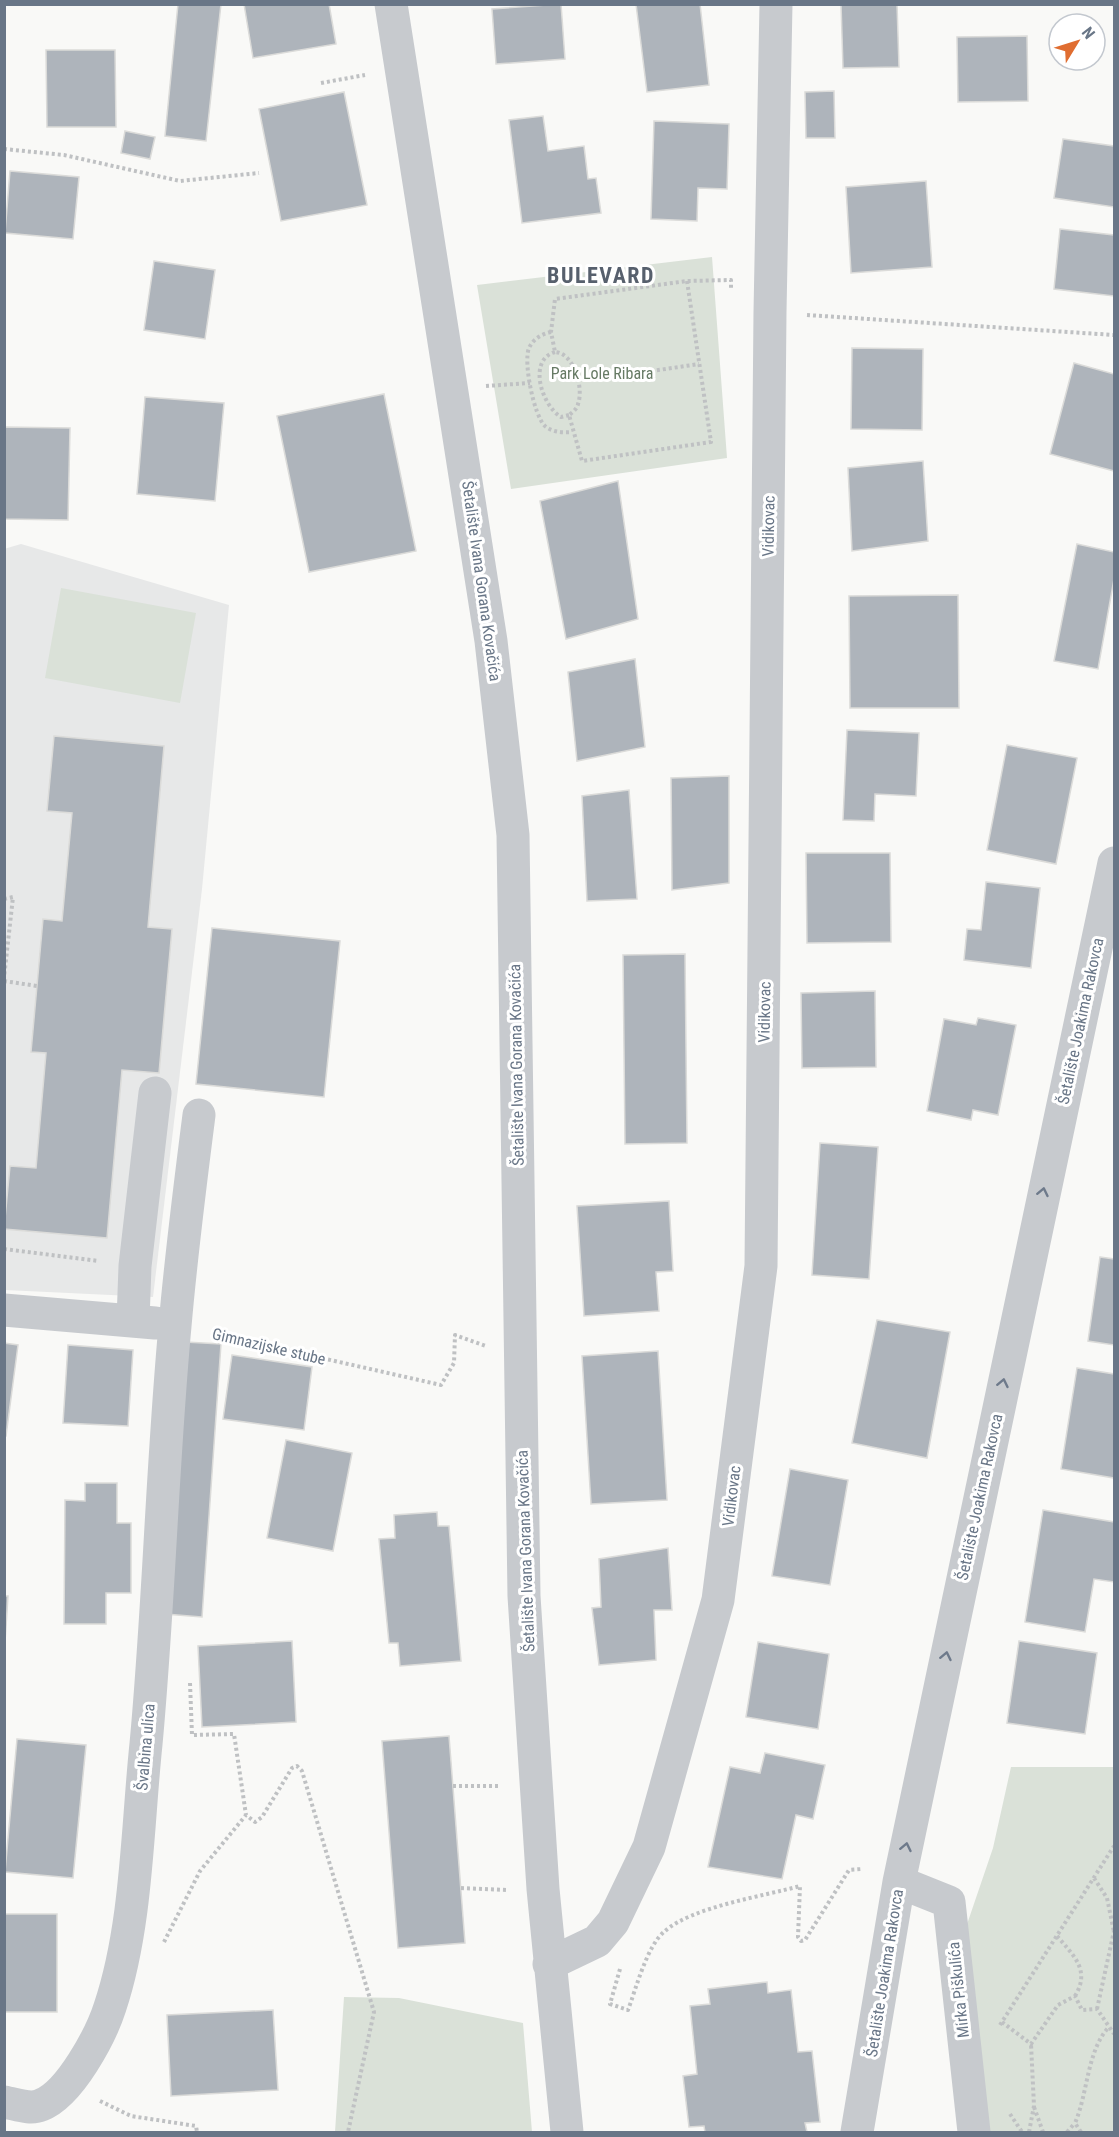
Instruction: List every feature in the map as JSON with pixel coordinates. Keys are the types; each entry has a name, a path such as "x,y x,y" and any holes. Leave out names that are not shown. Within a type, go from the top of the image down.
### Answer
{"street":[{"name":"Šetalište Ivana Gorana Kovačića","path":"391,4 486,607 513,835 524,1596 549,1964 567,2133"},
{"name":"Vidikovac","path":"549,1964 597,1941 613,1922 649,1847 718,1600 761,1266 770,336 776,4"},
{"name":"Šetalište Joakima Rakovca","path":"857,2133 899,1882 1114,863"},
{"path":"133,1321 135,1266 155,1093"},
{"name":"Švalbina ulica","path":"20,2114 40,2106 52,2097 82,2065 110,2007 124,1945 155,1640 175,1325 198,1115"},
{"path":"4,1310 175,1325"},
{"name":"Mirka Piškulića","path":"899,1882 949,1902 974,2133"}],"path":[{"path":"321,83 367,75"},
{"path":"4,149 64,155 180,181 259,173"},
{"path":"555,352 551,332 555,299 687,281 731,280 732,298"},
{"path":"569,415 582,461 711,442 687,281"},
{"path":"797,314 1114,335"},
{"path":"551,332 543,334 530,346 526,356 537,417 546,427 560,433 572,432"},
{"path":"555,352 569,359 575,369 580,398 578,407 569,415 561,417 552,412 544,400 540,370 542,361 555,352"},
{"path":"645,372 699,364"},
{"path":"476,387 530,383"},
{"path":"4,899 13,897 4,980 38,986"},
{"path":"4,1249 135,1266"},
{"name":"Gimnazijske stube","path":"175,1325 441,1385 454,1362 455,1335 491,1347"},
{"path":"199,1734 234,1734 246,1815 255,1822 262,1817 292,1768 297,1766 302,1771 374,2012 348,2133"},
{"path":"453,1786 503,1786"},
{"path":"1022,2133 1000,2100 967,2075 1114,1846"},
{"path":"614,1962 621,1965 610,2004 628,2010 653,1946 664,1931 689,1916 800,1886 798,1937 801,1941 805,1940 849,1870 862,1869"},
{"path":"1094,1878 1107,1898 1114,1931 1097,2009 1114,2034"},
{"path":"461,1888 516,1891"},
{"path":"1029,2133 1034,2106 1031,2043 1058,2005 1076,1996 1082,1985 1079,1963 1057,1936"},
{"path":"1076,1996 1082,2010 1097,2009"},
{"path":"1002,2022 1031,2043"},
{"path":"1067,2133 1075,2123 1082,2105 1099,2038 1109,2027"},
{"path":"96,2099 131,2116 196,2126 197,2133"},
{"path":"1034,2106 1043,2133"},
{"path":"1075,2123 1081,2133"}],"shaded area":[{"path":"21,544 229,605 202,889 153,1297 5,1290 4,549"}],"green space":[{"name":"Park Lole Ribara","path":"712,257 727,458 511,489 477,285"},
{"path":"61,588 196,613 180,703 45,678"},
{"path":"1011,1767 1114,1767 1114,2132 986,2132 963,1936 993,1848"},
{"path":"344,1997 399,1998 523,2023 532,2132 335,2132"}],"building":[{"path":"178,4 221,4 206,141 165,136"},
{"path":"244,4 329,4 336,44 253,58"},
{"path":"561,4 565,59 496,64 492,9"},
{"path":"636,4 700,4 709,85 647,92"},
{"path":"841,4 897,4 899,67 843,68"},
{"path":"1027,36 1028,101 958,102 957,37"},
{"path":"46,50 115,50 116,127 47,127"},
{"path":"834,91 835,138 806,138 805,92"},
{"path":"344,92 367,205 281,221 259,109"},
{"path":"543,116 548,151 584,146 588,179 596,178 601,213 522,223 509,120"},
{"path":"654,121 729,124 727,189 698,188 697,221 651,219"},
{"path":"125,131 155,137 150,159 121,153"},
{"path":"1063,139 1114,146 1114,207 1054,198"},
{"path":"10,171 79,177 73,239 5,233"},
{"path":"926,181 932,267 851,273 846,187"},
{"path":"1060,229 1114,235 1114,296 1054,289"},
{"path":"154,261 215,270 205,339 144,330"},
{"path":"852,348 923,349 922,430 851,429"},
{"path":"1074,363 1114,374 1114,471 1050,454"},
{"path":"384,394 416,551 309,572 277,416"},
{"path":"145,397 224,403 215,501 137,494"},
{"path":"4,427 70,428 68,520 4,519"},
{"path":"923,461 928,541 852,551 848,468"},
{"path":"618,481 638,619 566,639 540,501"},
{"path":"1077,544 1114,552 1114,579 1098,669 1054,661"},
{"path":"958,595 959,708 850,708 849,596"},
{"path":"635,659 645,747 577,761 568,672"},
{"path":"847,730 919,733 916,796 875,794 874,821 843,820"},
{"path":"54,736 164,746 148,927 172,929 159,1073 122,1070 107,1238 4,1229 10,1166 36,1168 46,1053 31,1052 43,919 62,921 72,813 47,811"},
{"path":"1007,745 1077,758 1056,864 987,850"},
{"path":"729,776 729,883 672,890 671,778"},
{"path":"629,790 637,899 587,901 582,796"},
{"path":"806,853 890,853 891,942 807,943"},
{"path":"986,882 1040,888 1031,968 964,960 967,929 981,930"},
{"path":"212,928 340,941 324,1097 196,1084"},
{"path":"685,954 687,1143 625,1144 623,955"},
{"path":"875,991 876,1067 802,1068 801,993"},
{"path":"978,1018 1016,1025 998,1115 973,1110 971,1120 927,1111 944,1019 976,1025"},
{"path":"820,1143 878,1147 869,1279 812,1275"},
{"path":"669,1201 673,1271 656,1272 659,1311 584,1316 577,1206"},
{"path":"1100,1257 1114,1259 1114,1345 1088,1341"},
{"path":"877,1320 950,1332 927,1458 852,1443"},
{"path":"185,1342 221,1344 202,1617 165,1614"},
{"path":"4,1343 18,1345 6,1436 4,1436"},
{"path":"68,1345 133,1350 128,1426 63,1423"},
{"path":"658,1351 667,1500 591,1504 582,1356"},
{"path":"232,1355 312,1367 304,1430 223,1419"},
{"path":"1077,1368 1114,1374 1114,1478 1061,1469"},
{"path":"286,1440 352,1453 333,1551 267,1538"},
{"path":"790,1469 848,1480 830,1585 772,1576"},
{"path":"85,1483 117,1483 117,1523 131,1523 131,1593 106,1593 106,1624 64,1624 65,1500 85,1501"},
{"path":"1043,1510 1114,1522 1114,1582 1094,1579 1085,1632 1025,1622"},
{"path":"437,1512 438,1526 449,1526 461,1661 400,1666 398,1643 389,1643 379,1539 395,1538 394,1515"},
{"path":"668,1548 672,1610 654,1610 656,1660 599,1665 592,1608 601,1607 599,1559"},
{"path":"4,1596 8,1596 4,1657"},
{"path":"292,1641 296,1722 202,1727 198,1646"},
{"path":"1019,1641 1097,1653 1085,1734 1007,1723"},
{"path":"758,1642 829,1654 818,1729 746,1717"},
{"path":"449,1736 465,1943 398,1948 382,1741"},
{"path":"17,1739 86,1745 73,1878 5,1872"},
{"path":"765,1753 825,1765 813,1819 796,1815 782,1879 708,1867 730,1767 760,1773"},
{"path":"4,1914 57,1914 57,2012 4,2012"},
{"path":"767,1982 768,1993 791,1990 798,2052 812,2051 820,2122 805,2123 807,2132 705,2132 704,2126 689,2127 683,2076 697,2074 690,2006 710,2004 708,1989"},
{"path":"273,2010 278,2090 171,2096 167,2015"}],"district":[{"name":"BULEVARD","path":"601,275"}]}
